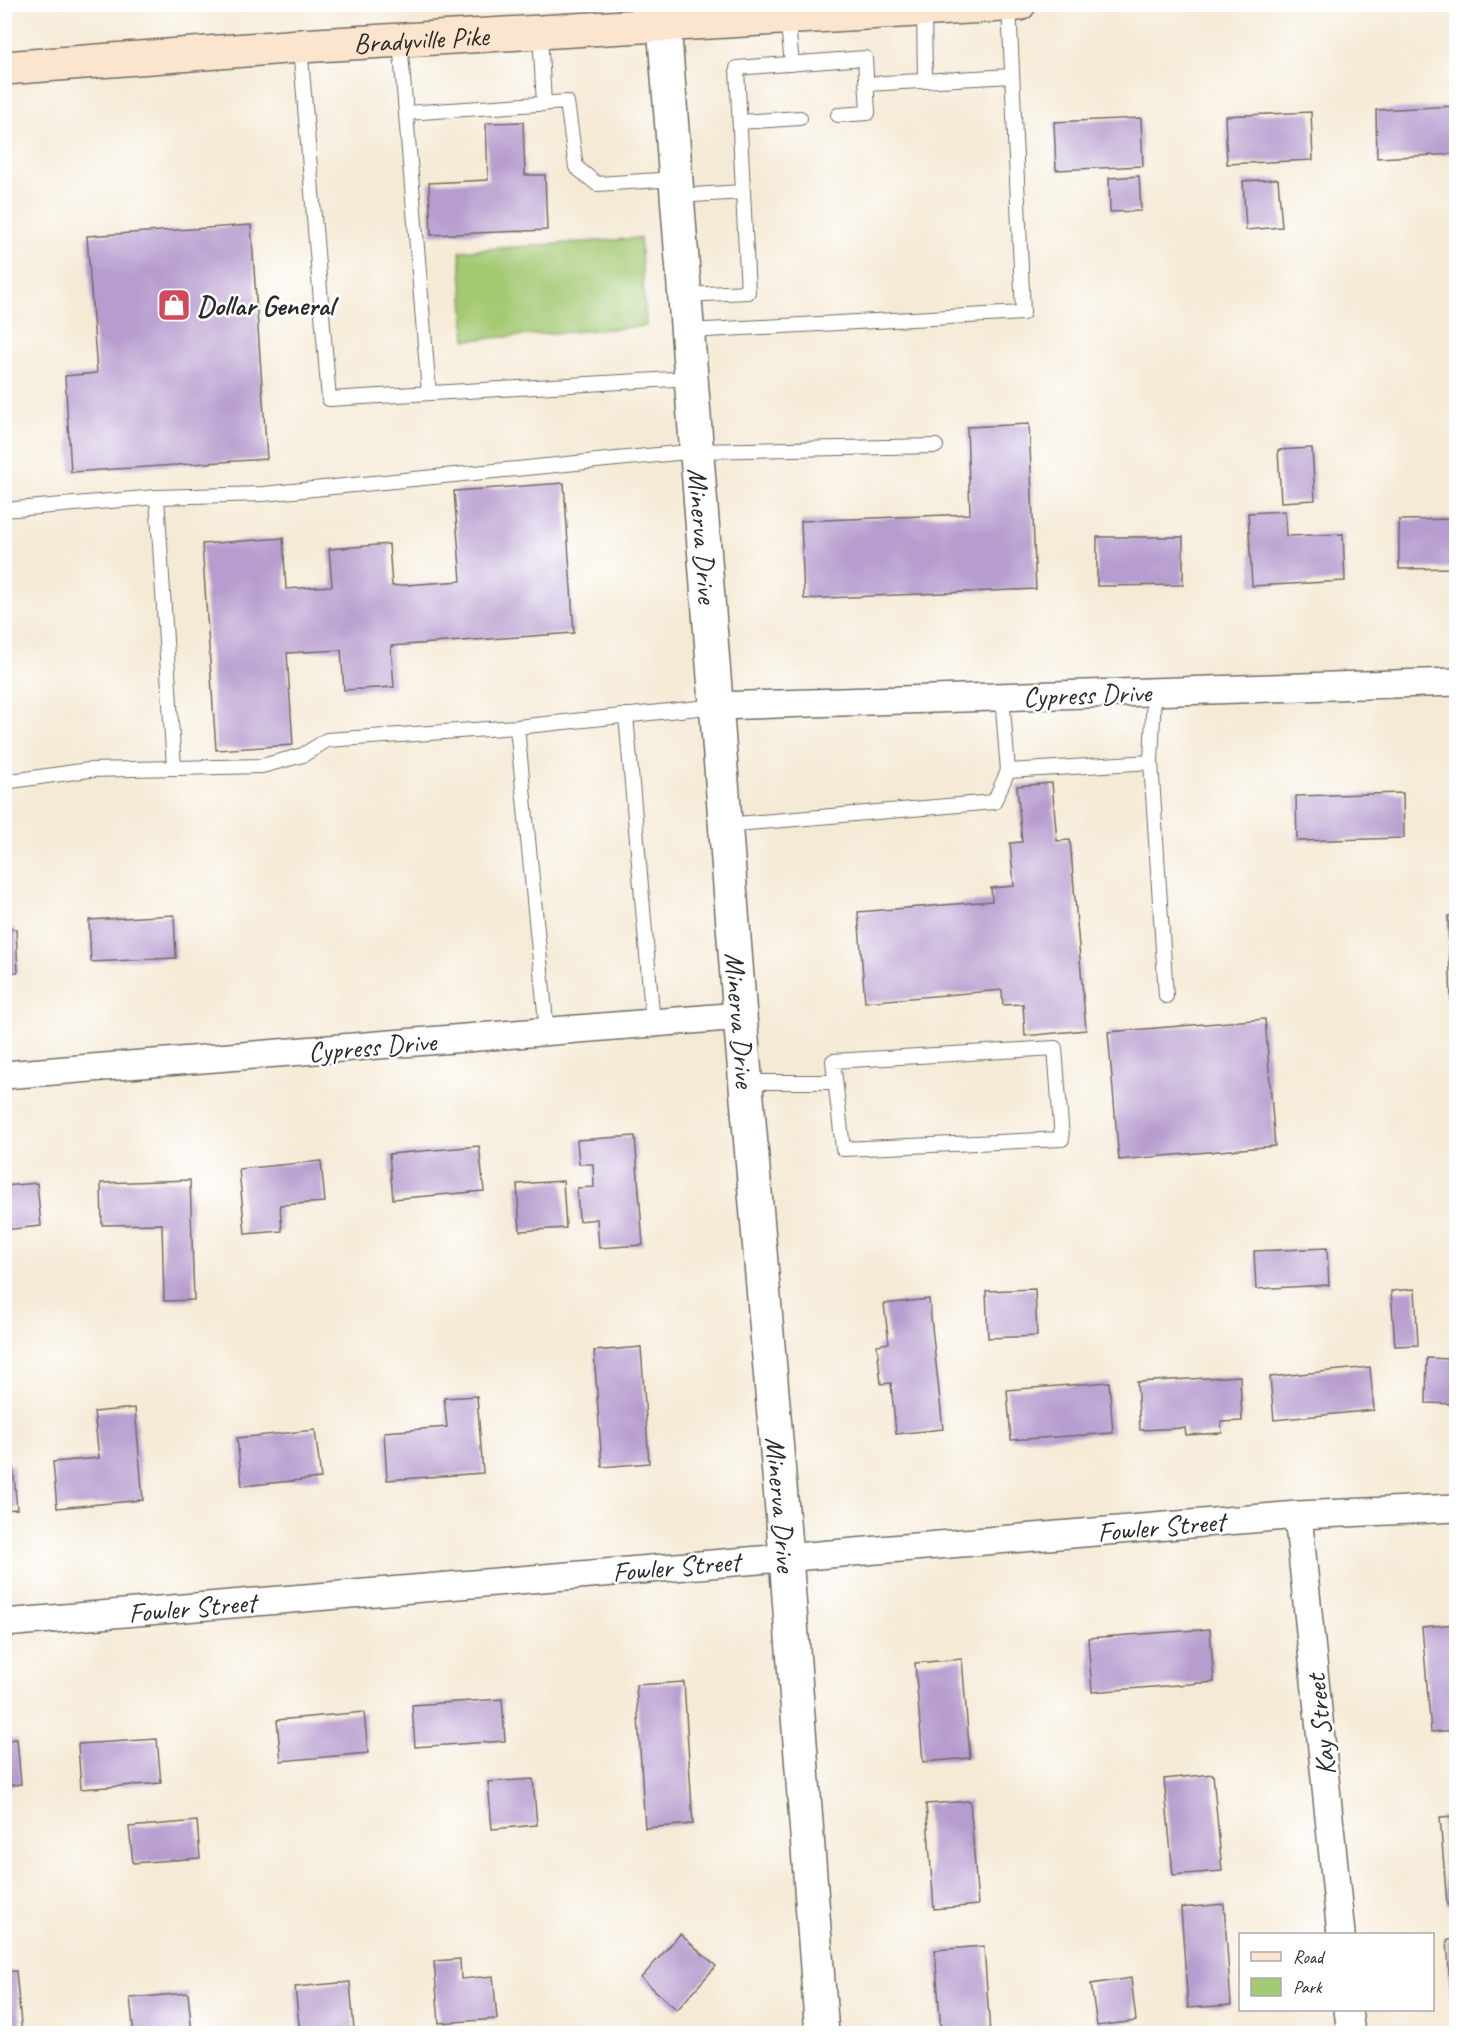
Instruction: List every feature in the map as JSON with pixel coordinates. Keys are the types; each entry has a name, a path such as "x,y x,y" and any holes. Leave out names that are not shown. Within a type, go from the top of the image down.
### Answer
{"main road":[{"name":"Bradyville Pike","path":"4,68 300,46 540,33 663,15 1006,5"}],"street":[{"name":"Minerva Drive","path":"663,15 745,1082 786,1557 822,2034"},
{"name":"Cypress Drive","path":"717,706 1456,682"},
{"name":"Cypress Drive","path":"4,1075 740,1016"},
{"name":"Fowler Street","path":"4,1623 1298,1515 1456,1508"},
{"name":"Kay Street","path":"1298,1515 1341,1933"},
{"path":"1348,2011 1351,2034"}],"lane":[{"path":"688,331 1023,313 1012,76 1006,5"},
{"path":"923,7 925,80"},
{"path":"787,11 792,64"},
{"path":"540,33 544,104"},
{"path":"400,41 429,393"},
{"path":"300,46 329,399 692,378"},
{"path":"685,295 748,292 737,68 865,58 868,113 838,115"},
{"path":"866,84 1012,76"},
{"path":"406,113 567,102 576,167 597,184 743,192"},
{"path":"740,122 800,118"},
{"path":"4,510 157,497 263,494 697,451 936,446"},
{"path":"157,497 174,768"},
{"path":"1154,692 1151,762 1166,996"},
{"path":"725,825 994,802 1008,771 1002,696"},
{"path":"4,782 89,770 262,766 303,755 327,740 517,727 717,706"},
{"path":"626,715 654,1023"},
{"path":"517,727 547,1032"},
{"path":"1008,771 1151,762"},
{"path":"1055,1048 1062,1139 843,1149 835,1082 833,1061 1055,1048"},
{"path":"745,1082 835,1082"}],"green space":[{"path":"640,238 646,326 466,340 460,251"}],"building":[{"path":"1456,106 1456,154 1377,158 1376,110"},
{"path":"1311,112 1313,160 1227,164 1225,116"},
{"path":"1141,118 1143,166 1056,170 1054,122"},
{"path":"523,122 525,175 545,175 547,230 431,235 429,183 488,180 486,123"},
{"path":"1139,176 1141,211 1110,212 1109,178"},
{"path":"1278,179 1282,227 1246,230 1243,181"},
{"name":"Dollar General","path":"251,225 267,459 71,472 65,376 97,373 87,236"},
{"path":"1029,424 1036,589 804,599 801,521 970,514 967,427"},
{"path":"1312,448 1315,500 1281,502 1278,450"},
{"path":"564,483 574,633 391,646 394,687 344,690 341,650 287,653 293,745 216,750 202,544 283,538 286,589 332,586 329,549 389,544 392,586 461,581 454,491"},
{"path":"1285,511 1286,536 1343,534 1345,581 1252,586 1248,513"},
{"path":"1456,519 1456,568 1399,569 1399,520"},
{"path":"1097,537 1183,537 1183,585 1097,586"},
{"path":"1052,783 1057,841 1070,840 1086,1030 1025,1036 1023,1004 1003,1005 1002,990 865,1002 858,912 992,901 991,888 1014,886 1010,843 1022,842 1017,786"},
{"path":"1403,793 1404,838 1297,841 1296,796"},
{"path":"174,915 176,958 91,962 89,920"},
{"path":"1448,916 1456,916 1456,1002 1451,1003"},
{"path":"5,929 16,929 18,972 5,972"},
{"path":"1265,1019 1275,1146 1119,1160 1108,1032"},
{"path":"635,1136 643,1245 599,1248 597,1219 579,1221 577,1188 594,1187 593,1164 579,1164 577,1140"},
{"path":"479,1146 484,1191 393,1199 389,1154"},
{"path":"321,1161 325,1202 280,1205 282,1231 245,1234 239,1169"},
{"path":"190,1180 194,1300 164,1301 162,1224 102,1225 101,1183"},
{"path":"563,1181 566,1228 520,1231 517,1184"},
{"path":"37,1183 41,1226 4,1230 4,1186"},
{"path":"1327,1248 1329,1285 1256,1289 1254,1251"},
{"path":"1035,1289 1037,1336 988,1338 986,1291"},
{"path":"1415,1289 1418,1345 1395,1346 1391,1291"},
{"path":"929,1299 943,1429 896,1434 891,1383 881,1384 877,1345 889,1343 884,1304"},
{"path":"1452,1343 1456,1343 1456,1404 1426,1403 1427,1358 1452,1359"},
{"path":"641,1347 649,1463 602,1467 594,1351"},
{"path":"1370,1367 1374,1410 1274,1420 1270,1377"},
{"path":"1240,1376 1242,1421 1221,1422 1222,1433 1186,1435 1185,1428 1140,1430 1137,1382"},
{"path":"1109,1382 1113,1433 1011,1440 1007,1390"},
{"path":"477,1396 483,1473 387,1480 384,1432 447,1427 444,1398"},
{"path":"135,1408 143,1500 57,1508 53,1462 99,1458 94,1412"},
{"path":"315,1430 321,1478 242,1486 237,1438"},
{"path":"13,1465 17,1509 4,1510 4,1466"},
{"path":"1456,1624 1456,1730 1431,1732 1422,1627"},
{"path":"1210,1629 1214,1682 1092,1692 1088,1638"},
{"path":"962,1659 970,1758 923,1762 915,1663"},
{"path":"684,1682 693,1824 645,1828 636,1685"},
{"path":"502,1699 505,1741 415,1747 412,1705"},
{"path":"364,1712 368,1753 281,1761 277,1720"},
{"path":"17,1739 21,1784 4,1786 4,1740"},
{"path":"157,1739 161,1783 81,1789 78,1744"},
{"path":"1213,1774 1222,1871 1173,1875 1164,1779"},
{"path":"533,1779 537,1825 492,1829 488,1782"},
{"path":"970,1801 978,1905 934,1909 926,1804"},
{"path":"1456,1816 1456,1904 1447,1905 1440,1817"},
{"path":"197,1821 200,1858 133,1863 129,1827"},
{"path":"1224,1904 1231,2005 1188,2008 1181,1908"},
{"path":"680,1934 716,1966 677,2010 641,1978"},
{"path":"1447,1940 1456,1940 1456,2029 1453,2029"},
{"path":"984,1946 990,2034 941,2034 935,1950"},
{"path":"460,1959 461,1979 493,1976 497,2019 439,2023 434,1961"},
{"path":"16,1971 22,2034 4,2034 4,1972"},
{"path":"1131,1978 1136,2021 1097,2026 1091,1984"},
{"path":"350,1982 354,2030 300,2034 295,1987"},
{"path":"188,1993 192,2034 134,2034 130,1998"}],"place":[{"name":"Dollar General","path":"174,305"}]}
